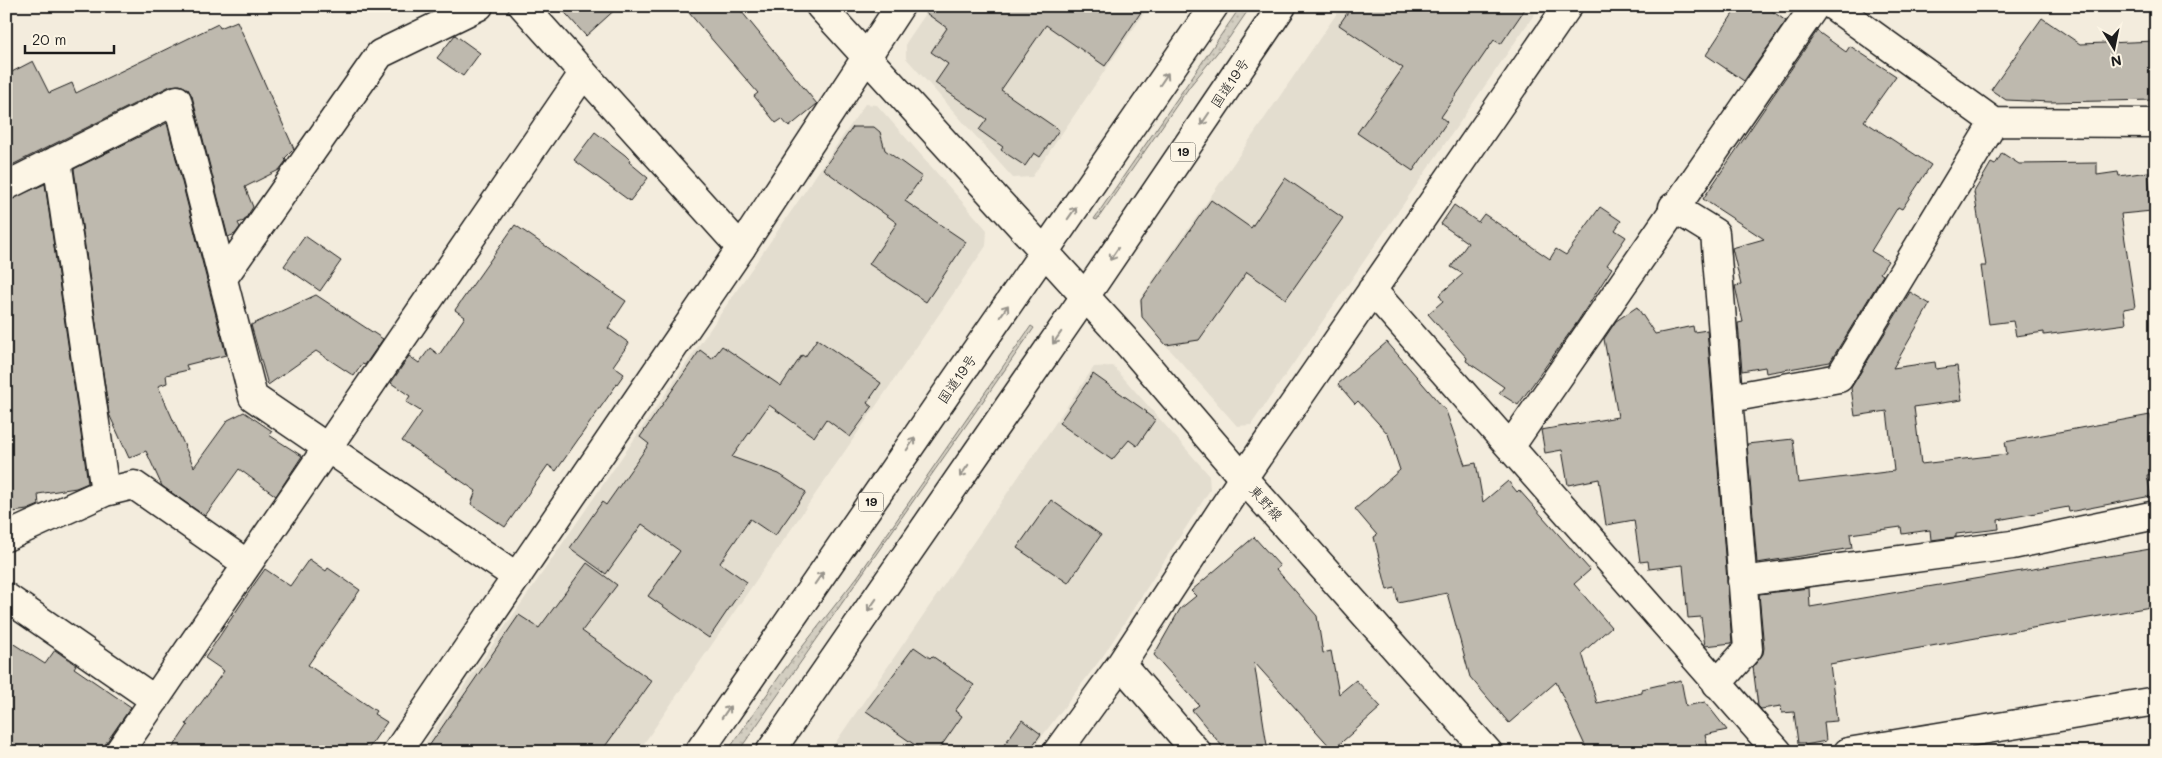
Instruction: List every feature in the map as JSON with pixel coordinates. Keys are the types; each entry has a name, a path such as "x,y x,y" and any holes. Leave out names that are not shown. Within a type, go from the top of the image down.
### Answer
{"main road":[{"path":"223,278 380,54 479,6"},
{"path":"523,6 741,248"},
{"name":"東野線","path":"820,6 864,57 1084,298 1125,340 1243,478 1488,752"},
{"path":"397,752 741,248 864,57 900,6"},
{"name":"国道19号","path":"699,752 1214,6"},
{"name":"国道19号","path":"770,752 1084,298 1282,6"},
{"path":"1057,752 1121,664 1243,478 1568,6"},
{"path":"1510,447 1673,207 1815,6"},
{"path":"1833,6 1994,122 2156,122"},
{"path":"119,752 583,74"},
{"path":"6,186 177,100 253,397 517,577"},
{"path":"1730,398 1839,378 1994,122"},
{"path":"57,160 105,492"},
{"path":"1673,207 1715,234 1730,398 1748,648 1717,684"},
{"path":"1372,290 1778,752"},
{"path":"6,537 105,492 134,485 247,564"},
{"path":"1742,582 2012,545 2156,515"},
{"path":"6,597 155,700"},
{"path":"1121,664 1197,752"},
{"path":"1848,752 2156,701"}],"shaded area":[{"path":"931,6 1149,6 1032,177 1013,178 906,58 906,43"},
{"path":"1241,6 1251,6 1229,38 1190,86 1097,220 1094,219"},
{"path":"1342,6 1540,6 1251,425 1237,426 1142,318 1140,299"},
{"path":"865,104 877,105 987,230 986,246 638,752 419,752"},
{"path":"1031,326 1034,328 738,752 727,752 781,674 858,576"},
{"path":"1113,366 1209,475 1210,490 1103,656 1030,752 829,752 1094,367"}],"building":[{"path":"559,6 619,6 586,36"},
{"path":"683,6 737,6 817,104 789,127 782,119 776,123 754,96 758,93"},
{"path":"916,6 1145,6 1105,66 1046,25 1001,90 1059,130 1040,157 1034,153 1025,166 1001,150 1003,147 979,130 987,119 935,83 948,64 931,52 947,28"},
{"path":"1352,6 1527,6 1501,44 1494,40 1441,117 1447,122 1413,171 1357,133 1403,68 1339,25"},
{"path":"1738,6 1765,6 1786,21 1744,81 1706,55"},
{"path":"2042,18 2080,44 2156,41 2156,100 2050,102 2006,100 1991,90"},
{"path":"237,21 294,149 285,158 286,161 279,170 245,187 253,207 244,221 238,223 240,227 235,234 228,237 192,96 188,89 180,85 170,86 6,168 6,75 33,61 49,93 72,83 76,93 218,24 220,28"},
{"path":"1817,31 1846,52 1850,46 1896,76 1864,121 1931,165 1902,209 1898,207 1871,251 1888,261 1880,273 1883,275 1830,362 1766,373 1765,367 1742,371 1738,323 1743,322 1735,286 1741,285 1732,248 1764,239 1703,199"},
{"path":"455,35 480,53 463,76 437,58"},
{"path":"167,123 226,355 186,365 188,370 166,375 167,383 158,386 194,467 228,420 244,412 272,431 269,435 302,456 276,496 239,469 205,516 162,486 146,451 129,458 109,414 74,169"},
{"path":"853,127 874,127 880,132 885,150 922,177 905,201 966,242 926,302 869,264 897,223 823,169"},
{"path":"595,132 625,155 630,160 629,162 648,178 630,201 574,160"},
{"path":"2002,153 2019,164 2097,163 2097,175 2118,172 2119,176 2148,172 2152,211 2121,214 2135,307 2124,309 2126,324 2044,335 2044,332 2016,336 2013,321 1989,324 1981,266 1986,266 1974,192 1991,163 1995,165"},
{"path":"1285,178 1343,218 1286,299 1247,272 1199,340 1166,345 1142,317 1141,300 1211,200 1251,228"},
{"path":"45,184 88,483 76,488 38,494 39,505 27,510 6,513 6,201"},
{"path":"1454,205 1478,222 1484,214 1550,259 1556,249 1566,255 1600,207 1621,221 1615,230 1626,237 1607,265 1612,268 1578,321 1518,405 1499,393 1504,387 1466,361 1467,358 1428,314 1443,301 1439,295 1463,274 1451,267 1468,243 1441,224"},
{"path":"515,225 626,301 608,328 629,343 613,366 624,374 556,471 548,465 505,527 471,504 476,491 402,441 422,412 406,402 410,396 391,383 409,356 419,363 430,348 439,355 465,317 455,310"},
{"path":"305,236 341,261 320,291 284,266"},
{"path":"1910,292 1930,304 1893,368 1935,362 1936,369 1957,366 1962,400 1914,407 1921,464 2007,454 2005,442 2150,415 2156,444 2156,474 2147,475 2151,496 2069,512 2068,507 1998,520 1999,529 1956,534 1956,537 1931,540 1930,530 1902,534 1901,527 1850,534 1852,548 1757,563 1747,444 1793,439 1798,483 1894,471 1887,411 1855,416 1851,388"},
{"path":"316,295 383,339 365,365 362,364 354,376 316,351 268,385 251,325"},
{"path":"1637,307 1655,334 1693,326 1694,332 1707,330 1732,643 1705,646 1701,617 1688,618 1683,565 1649,569 1648,561 1640,562 1634,520 1606,525 1599,479 1568,485 1562,450 1545,453 1541,430 1618,417 1604,339 1616,321"},
{"path":"817,339 881,383 867,403 872,407 850,437 826,419 814,437 769,405 732,457 779,474 806,492 775,536 750,519 720,563 747,582 709,638 648,596 680,551 642,524 606,574 570,548 602,502 606,505 649,444 640,437 700,350 712,359 722,346 781,386 802,355 805,357"},
{"path":"1387,342 1446,411 1465,465 1476,463 1483,502 1508,481 1517,492 1519,490 1590,570 1574,584 1611,627 1582,653 1597,703 1642,693 1642,689 1681,680 1686,706 1705,702 1727,730 1705,735 1709,752 1588,752 1556,682 1509,723 1470,677 1447,593 1398,603 1395,588 1387,590 1374,537 1377,535 1355,509 1400,470 1388,434 1358,401 1355,404 1338,384"},
{"path":"1093,374 1147,412 1155,420 1137,446 1129,440 1112,460 1059,423"},
{"path":"1051,500 1101,535 1068,583 1017,548"},
{"path":"1254,537 1280,566 1276,569 1317,616 1323,653 1331,651 1339,694 1356,680 1381,707 1333,750 1254,662 1268,752 1227,752 1192,710 1199,705 1154,655 1180,609 1196,596 1191,591"},
{"path":"2156,548 2156,606 1830,664 1837,721 1824,722 1826,741 1805,745 1804,743 1798,743 1794,712 1782,713 1781,706 1761,709 1758,706 1753,667 1763,654 1764,648 1759,594 1809,588 1810,607"},
{"path":"309,559 326,571 328,568 360,590 308,665 376,711 374,714 387,722 366,752 170,752 188,725 186,724 224,671 205,658 265,569 290,586"},
{"path":"587,563 617,585 582,631 652,681 601,752 425,752 519,615 539,628"},
{"path":"6,639 45,664 55,650 76,665 74,668 131,707 106,743 104,752 6,752"},
{"path":"914,647 930,658 932,656 974,685 955,711 962,716 937,752 925,752 866,711"},
{"path":"1022,720 1041,734 1028,752 999,752"}]}
